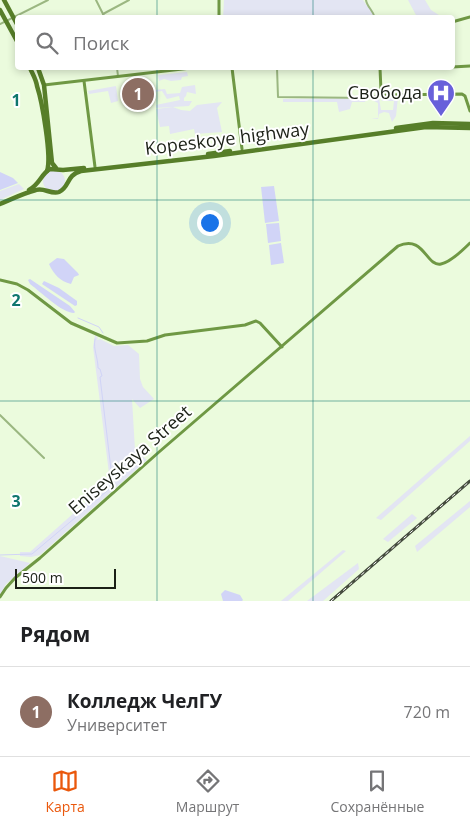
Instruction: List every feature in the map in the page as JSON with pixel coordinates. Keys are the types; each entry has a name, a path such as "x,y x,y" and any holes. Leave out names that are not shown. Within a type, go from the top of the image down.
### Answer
{"main road":[{"path":"4,0 15,21"},
{"path":"0,10 15,38"},
{"path":"31,70 38,87 52,163 66,177 65,186"},
{"path":"39,70 44,85 49,161 47,170"},
{"path":"38,87 44,85"},
{"name":"Kopeskoye highway","path":"0,203 37,189 57,192 62,190 72,175 81,171 242,151 432,123 470,126"},
{"name":"Kopeskoye highway","path":"0,203 33,188 47,170 96,167 242,151"},
{"path":"42,177 43,184 47,190"}],"street":[{"path":"19,15 48,0"},
{"path":"96,0 103,14 130,0"},
{"path":"219,0 219,15"},
{"path":"366,0 374,15"},
{"path":"455,21 470,17"},
{"path":"0,24 13,18"},
{"path":"455,66 470,66"},
{"path":"117,70 118,76"},
{"path":"44,85 163,70"},
{"path":"232,70 242,151"},
{"path":"277,70 278,97 369,98 382,94 385,96 463,94 470,111"},
{"path":"380,70 380,90 382,94"},
{"path":"84,80 96,167"},
{"name":"Eniseyskaya Street","path":"0,598 15,578 398,246 408,243 414,244 438,264 448,261 470,243"},
{"path":"0,280 18,284 71,323 117,343 151,340 165,335 245,325 259,321 282,347"},
{"path":"0,415 44,458"}],"shaded area":[{"path":"224,0 363,0 373,11 373,15 223,15"},
{"path":"408,0 425,0 431,10 439,15 416,15"},
{"path":"187,72 188,76 182,77 181,80 171,81 164,79 159,81 158,75"},
{"path":"195,85 196,94 187,92 184,98 184,101 192,101 189,106 156,108 156,105 180,100 179,96 167,99 162,91 154,92 154,90 165,89 167,94 180,93 182,87"},
{"path":"116,86 118,101 111,103 108,91 89,94 88,91"},
{"path":"398,97 396,116 392,122 389,113 384,112 379,114 378,119 371,119 378,118 378,103 374,101 375,99 379,98 381,110 393,110 394,101 382,101 381,99"},
{"path":"367,98 365,102 352,102 350,109 339,112 337,102 283,102 283,99"},
{"path":"222,102 217,108 222,132 195,134 194,129 170,134 169,126 160,127 156,109 173,107 190,111 197,105"},
{"path":"54,170 64,177 65,181 58,191 54,192 44,185 43,181 50,171"},
{"path":"19,184 24,189 0,200 0,191"},
{"path":"95,335 98,338 97,340 100,339 114,346 128,345 139,354 140,379 143,387 154,399 140,408 132,399 135,450 138,458 142,456 147,460 40,555 31,557 20,556 20,552 30,552 110,481 93,347"},
{"path":"470,436 470,441 381,520 376,518"},
{"path":"470,501 470,507 417,552 415,546"},
{"path":"412,514 417,518 388,542 383,539"},
{"path":"343,550 346,551 288,601 281,601"},
{"path":"0,556 30,563 6,584 0,595"},
{"path":"358,563 359,569 323,601 307,601"}],"water":[{"path":"0,172 13,178 18,183 0,190"},
{"path":"274,186 279,221 265,223 261,187"},
{"path":"279,223 281,241 268,243 266,224"},
{"path":"281,243 284,263 271,265 269,245"},
{"path":"57,258 64,259 78,273 79,275 74,277 71,284 61,279 51,268 49,264"},
{"path":"30,279 70,306 75,312 64,310 52,302 30,284 28,280"},
{"path":"44,281 59,288 77,301 77,305 75,306 42,284"},
{"path":"225,590 240,595 243,600 223,601 221,594"}],"waterway":[{"path":"78,318 99,327 103,333"},
{"path":"0,555 32,554 113,486 100,377 102,376 98,368 95,339"}],"railway":[{"path":"331,601 470,481"}],"place":[{"name":"Колледж ЧелГУ","path":"138,94"},
{"name":"Свобода","path":"441,117"}]}
